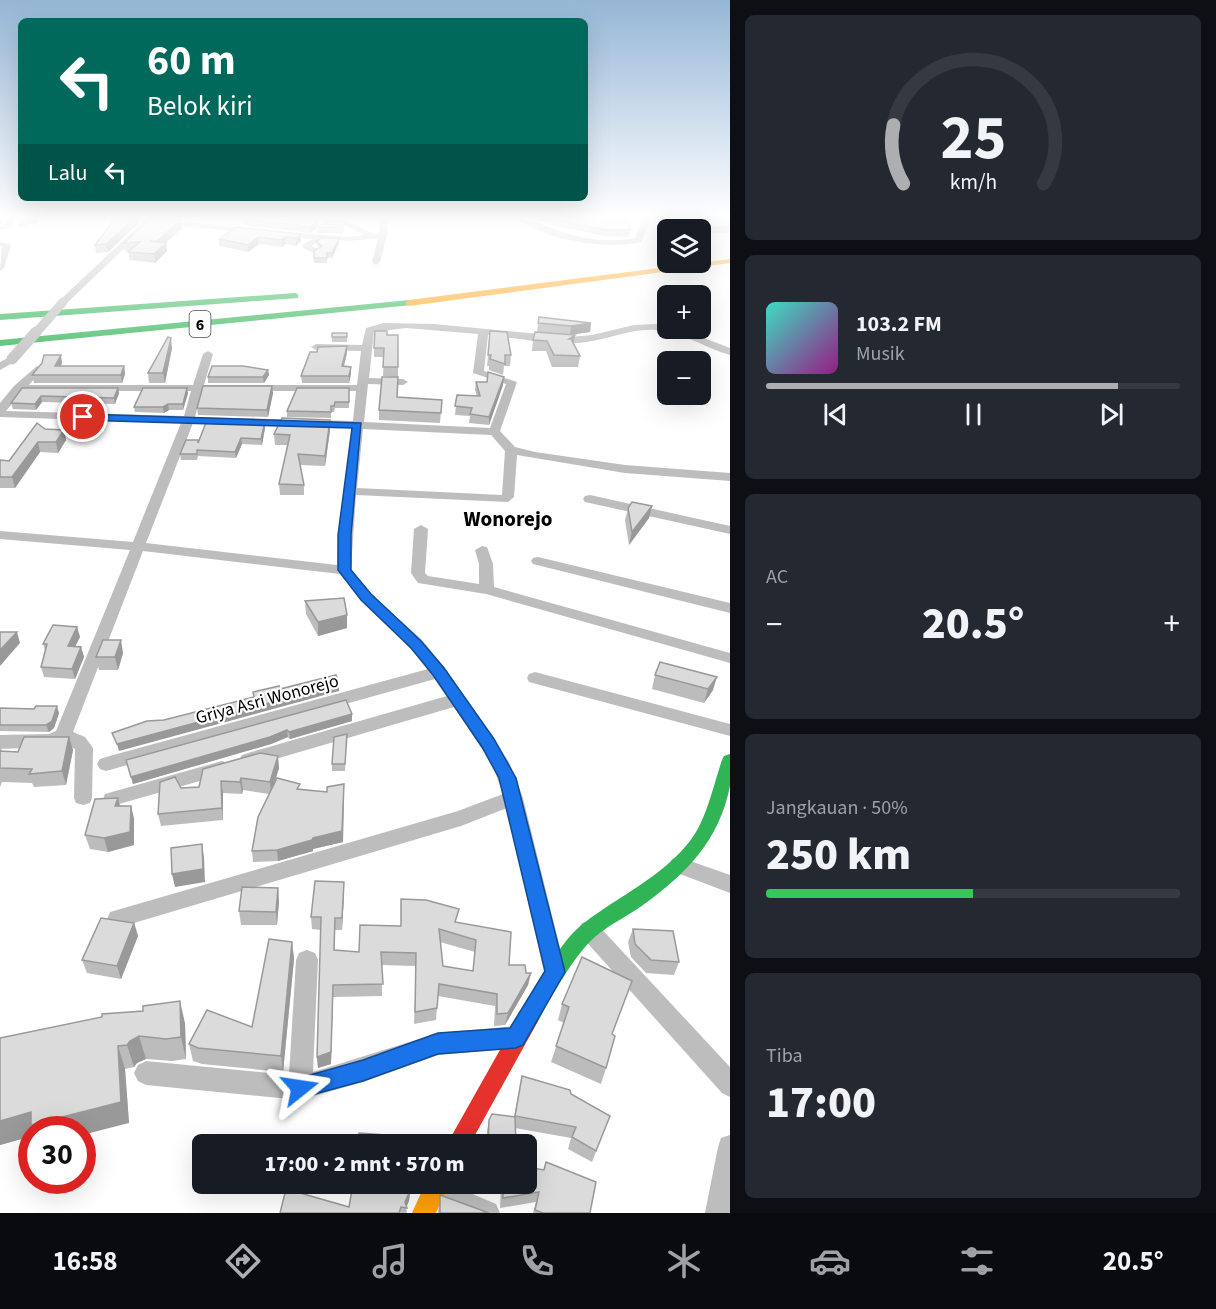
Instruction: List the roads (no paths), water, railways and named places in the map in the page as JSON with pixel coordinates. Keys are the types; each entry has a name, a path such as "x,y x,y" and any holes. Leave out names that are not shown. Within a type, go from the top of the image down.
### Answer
{"main road":[{"name":"6","path":"0,330 445,286 547,274"},
{"name":"6","path":"0,343 401,304 634,274"},
{"path":"422,287 445,286"},
{"path":"0,317 307,296"},
{"path":"6,357 164,338 401,304"},
{"path":"463,1134 555,972 589,930 637,899 696,848 707,830 730,760"}],"street":[{"path":"0,367 6,357 93,274"},
{"path":"555,972 514,798 500,762 439,672 416,644 366,597 344,570 345,535 369,330 409,325 576,340 638,327 656,327 673,330 730,352"},
{"path":"483,333 478,373 512,382 494,432"},
{"path":"316,347 368,348"},
{"path":"63,735 136,546 188,422 208,354"},
{"path":"0,412 18,388 37,369"},
{"path":"18,388 403,382"},
{"path":"0,412 188,422 358,425 494,432 511,450 558,460 625,470 730,477"},
{"path":"350,492 503,499 508,497 509,492 511,450"},
{"path":"590,499 730,530"},
{"path":"421,529 418,573 420,578 432,583 487,590 730,658"},
{"path":"0,535 136,546 344,570"},
{"path":"482,550 486,564 487,590"},
{"path":"538,561 730,608"},
{"name":"Griya Asri Wonorejo","path":"106,764 439,672"},
{"path":"535,678 730,730"},
{"path":"112,799 459,699"},
{"path":"0,742 50,740 63,735 79,742 84,748 83,798"},
{"path":"117,919 460,818 514,798"},
{"path":"679,865 730,884"},
{"path":"589,930 730,1085"},
{"path":"300,1088 307,960"},
{"path":"146,1073 300,1088 363,1070 438,1044 516,1038"},
{"path":"718,1213 730,1147"},
{"path":"432,1195 487,1213"}],"district":[{"name":"Wonorejo","path":"508,519"}]}
